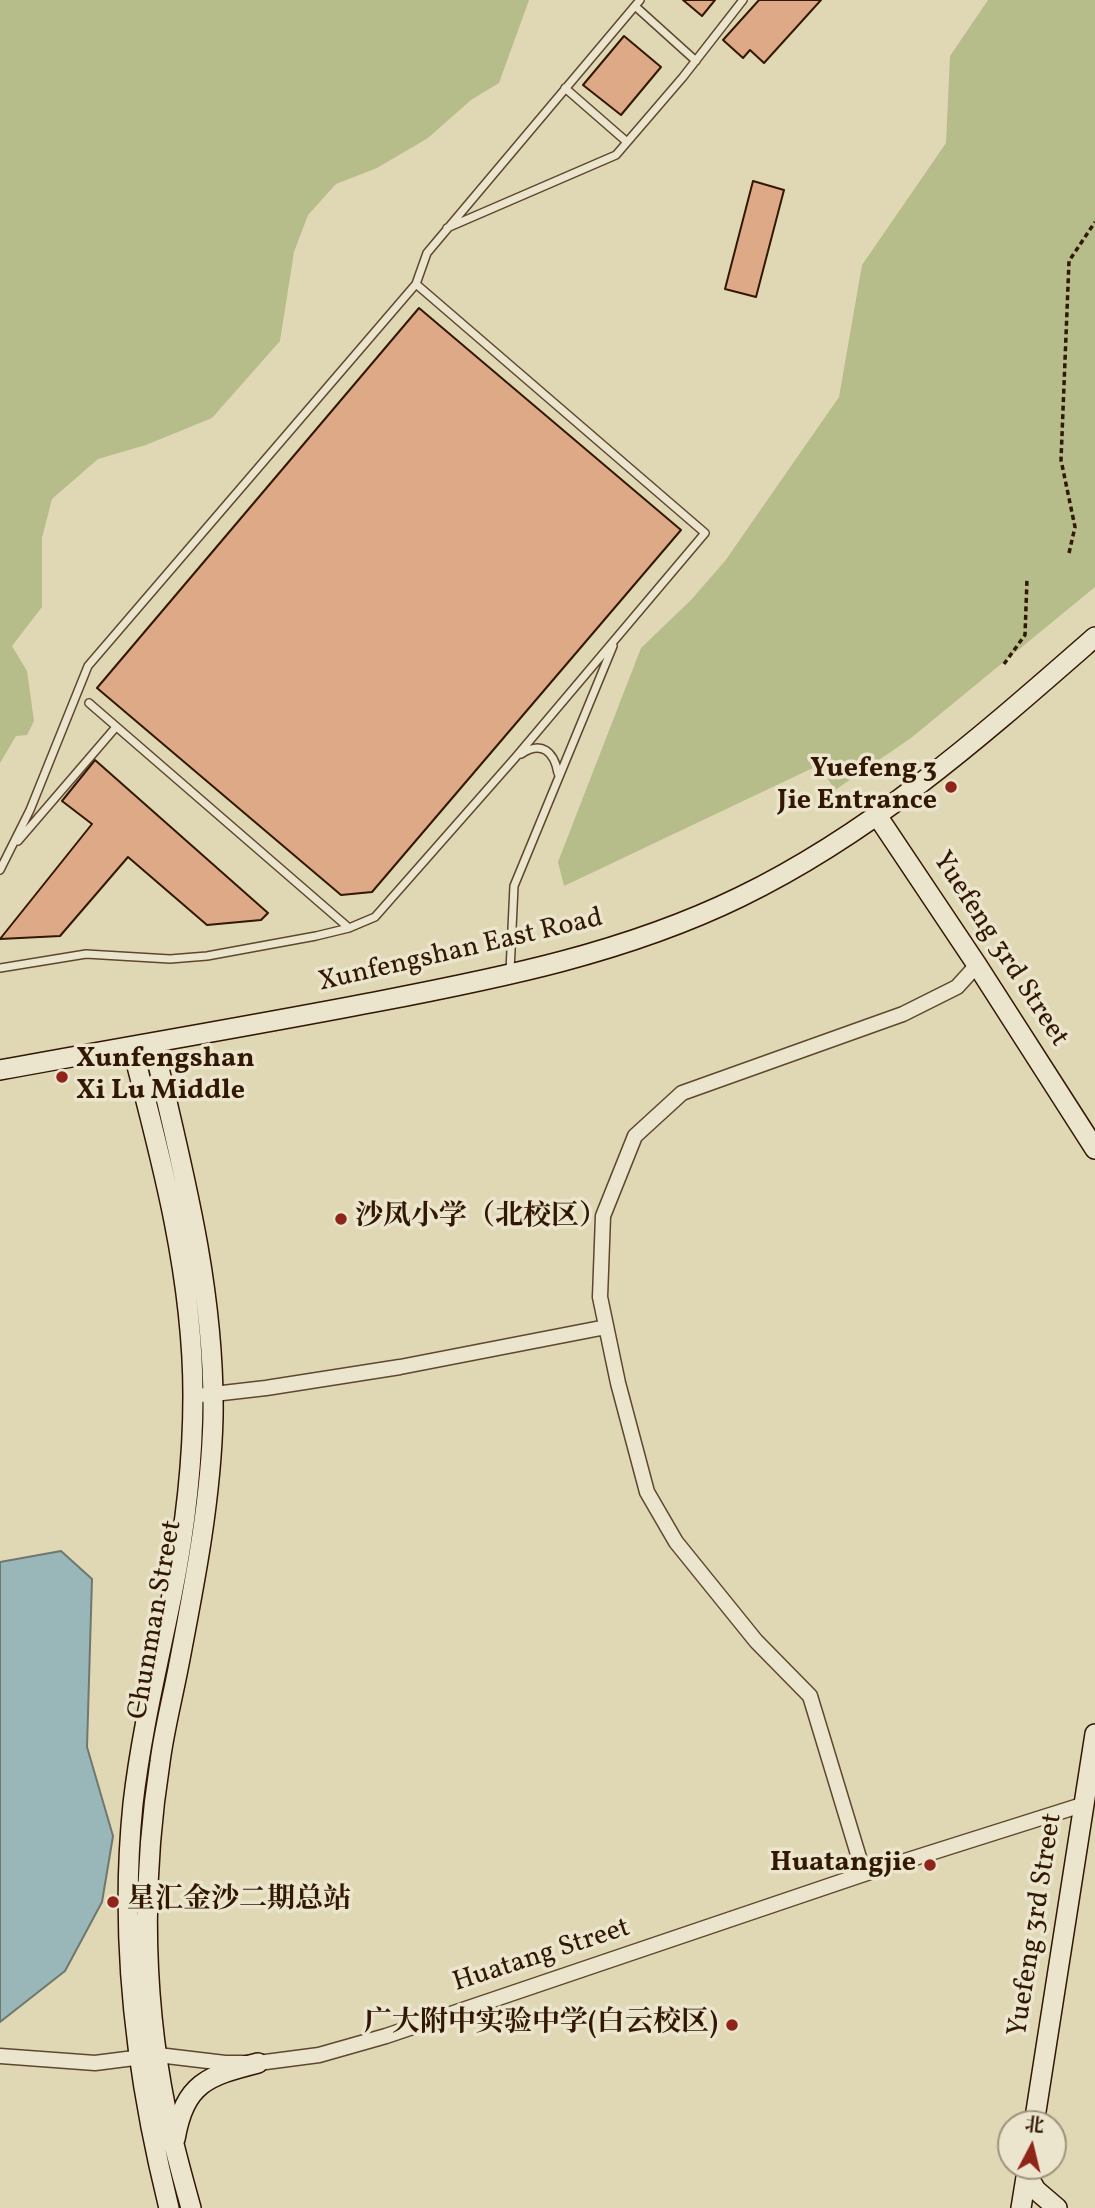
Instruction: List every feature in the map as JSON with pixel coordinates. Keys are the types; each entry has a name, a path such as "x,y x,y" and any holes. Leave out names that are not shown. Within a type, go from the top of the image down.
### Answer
{"street":[{"name":"Xunfengshan East Road","path":"0,1070 510,975 617,946 706,913 799,866 878,817 981,736 1095,637"},
{"name":"Yuefeng 3rd Street","path":"878,817 1095,1149"},
{"path":"864,1874 810,1696 756,1641 676,1542 647,1492 600,1297 603,1216 635,1136 682,1093 903,1014 957,987 977,965"},
{"name":"Chunman Street","path":"153,1043 198,1242 209,1314 203,1396 180,1545 133,1803 128,1901 132,1998 166,2110 191,2208"},
{"name":"Chunman Street","path":"132,1047 173,1217 203,1396"},
{"path":"203,1396 400,1367 606,1327"},
{"name":"Yuefeng 3rd Street","path":"1036,2110 1095,1734"},
{"name":"Huatang Street","path":"0,2056 68,2063 148,2057 258,2063 319,2055 386,2036 864,1874 1085,1804"},
{"name":"Chunman Street","path":"148,2057 147,2116 169,2208"},
{"path":"174,2144 179,2116 185,2102 194,2092 208,2080 224,2072 258,2063"},
{"path":"1021,2208 1025,2180"},
{"path":"1032,2180 1036,2190 1057,2208"}],"lane":[{"path":"447,228 616,155 696,61 743,0"},
{"path":"0,870 12,848 88,666 416,284 427,253 637,3 696,61"},
{"path":"565,88 627,142"},
{"path":"0,968 86,954 170,959 207,956 349,928 375,917 515,758 705,533 416,284"},
{"path":"510,975 514,886 616,639"},
{"path":"89,703 349,928"},
{"path":"12,848 116,727"},
{"path":"515,758 530,748 550,752 556,760 559,776"}],"path":[{"path":"1069,553 1075,527 1061,460 1069,261 1095,222"},
{"path":"1004,664 1025,635 1027,579"}],"green space":[{"path":"0,0 529,0 499,83 471,100 428,138 377,168 336,184 308,215 294,252 280,341 212,418 146,445 98,459 52,499 42,538 42,607 12,646 27,671 34,721 27,735 16,736 0,763"},
{"path":"988,0 1095,0 1095,587 911,738 835,790 819,765 564,886 558,862 641,648 691,600 725,561 839,397 862,265 946,143 950,56"}],"water":[{"path":"61,1551 92,1579 87,1747 113,1836 102,1902 65,1971 0,2022 0,1562"}],"building":[{"path":"683,0 715,0 702,16"},
{"path":"759,0 821,0 764,63 750,50 743,58 723,40"},
{"path":"624,36 661,67 621,115 583,85"},
{"path":"753,181 784,190 756,297 725,289"},
{"path":"419,308 681,530 372,892 341,895 97,688"},
{"path":"95,760 268,913 261,920 207,925 128,857 60,936 0,939 92,824 62,801"}],"place":[{"name":"Yuefeng 3 Jie Entrance","path":"951,787"},
{"name":"Xunfengshan Xi Lu Middle","path":"62,1077"},
{"name":"沙凤小学（北校区）","path":"341,1219"},
{"name":"Huatangjie","path":"930,1865"},
{"name":"星汇金沙二期总站","path":"113,1902"},
{"name":"广大附中实验中学(白云校区)","path":"732,2025"}]}
